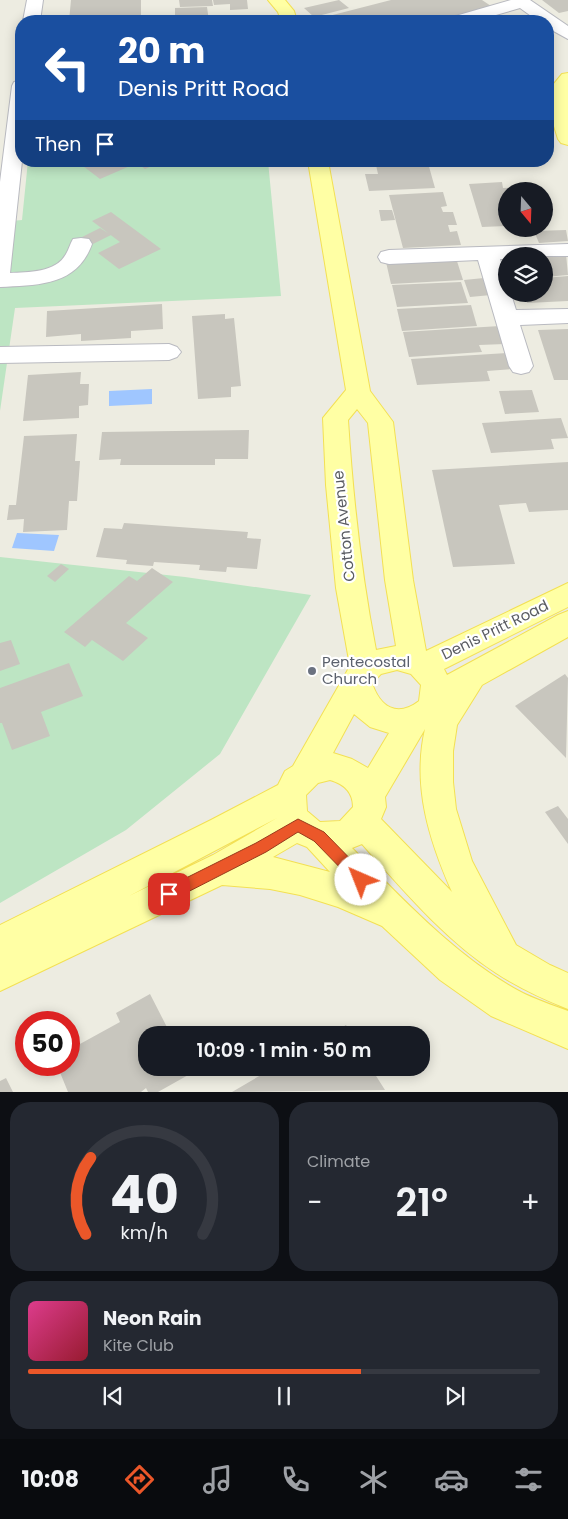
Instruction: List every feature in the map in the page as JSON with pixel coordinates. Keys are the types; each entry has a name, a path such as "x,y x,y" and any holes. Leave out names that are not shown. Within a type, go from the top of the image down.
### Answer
{"main road":[{"path":"554,105 557,91 568,78"},
{"path":"554,112 568,139"},
{"path":"319,167 358,392 380,422 399,580 418,664"},
{"name":"Cotton Avenue","path":"358,392 335,418 338,485 361,676"},
{"name":"Denis Pritt Road","path":"418,664 568,594"},
{"name":"Denis Pritt Road","path":"436,696 568,623"},
{"path":"0,973 219,869 303,807 361,676 375,661 387,657 400,657 418,664 433,680 436,696 429,710 414,719 391,721 378,718 362,703 361,676"},
{"path":"472,676 448,712 439,736 436,768 440,818 464,884 504,958"},
{"path":"303,807 332,838 344,836 355,831 414,719"},
{"path":"303,807 317,767 344,768 360,779 366,809 453,917 504,958 568,991"},
{"path":"303,807 402,922 456,971 506,1004 568,1030"},
{"path":"0,943 223,831 303,807"},
{"path":"219,869 263,870 295,876 378,907 402,922"}],"street":[{"path":"33,15 35,0"},
{"path":"477,15 520,1 540,15"},
{"path":"554,24 568,34"},
{"path":"15,91 7,129 0,269 38,277 68,268 75,262 81,244"},
{"path":"389,257 568,250"},
{"path":"488,253 521,366"},
{"path":"508,318 568,316"},
{"path":"0,355 169,352"}],"green space":[{"path":"27,167 269,167 281,296 15,308 0,411 0,222 22,220"},
{"path":"0,557 185,577 311,595 220,754 126,830 0,903"}],"water":[{"path":"152,389 152,404 109,406 109,391"},
{"path":"17,533 59,535 54,551 12,548"}],"building":[{"path":"71,0 141,0 141,15 70,15"},
{"path":"179,0 212,0 213,6 180,7"},
{"path":"213,0 247,0 248,9 230,10 230,4 214,5"},
{"path":"339,0 349,8 322,15 312,15 304,8"},
{"path":"391,0 482,0 494,8 468,15 333,15"},
{"path":"542,0 568,0 568,11 559,13"},
{"path":"207,7 208,15 175,15 175,8"},
{"path":"84,167 128,167 100,179"},
{"path":"376,167 429,167 435,188 369,191 365,174 378,174"},
{"path":"498,182 498,226 482,227 469,184"},
{"path":"443,192 447,206 441,207 443,212 453,212 457,225 448,225 450,232 457,231 461,245 403,248 389,195"},
{"path":"379,210 392,210 395,220 381,221"},
{"path":"111,212 161,249 119,269 98,253 120,242 92,221"},
{"path":"100,228 111,235 93,244 82,237"},
{"path":"553,230 566,230 568,241 539,243 537,238 552,238"},
{"path":"566,254 568,275 553,276 553,255"},
{"path":"456,258 463,280 391,284 386,262"},
{"path":"568,276 568,301 553,302 553,277"},
{"path":"484,278 491,295 470,297 464,280"},
{"path":"461,282 468,303 397,307 392,285"},
{"path":"162,304 163,329 131,331 131,338 81,341 81,334 46,337 47,311"},
{"path":"471,305 477,326 402,331 397,309"},
{"path":"225,314 225,319 234,318 241,386 231,387 231,397 198,399 192,316"},
{"path":"500,326 505,344 479,345 482,352 409,357 403,332"},
{"path":"568,329 568,380 554,380 538,330"},
{"path":"507,353 512,369 487,371 490,381 417,385 411,359"},
{"path":"81,372 80,384 89,384 88,405 79,406 79,418 23,421 28,375"},
{"path":"532,390 539,412 505,414 499,391"},
{"path":"561,418 568,438 551,439 554,449 491,453 482,423"},
{"path":"249,430 248,459 215,459 215,465 120,465 121,459 99,460 102,432"},
{"path":"77,434 75,461 80,461 77,501 69,501 67,530 23,532 24,519 7,520 9,505 16,505 24,436"},
{"path":"568,462 568,510 529,512 526,503 499,505 515,564 453,567 432,470"},
{"path":"124,523 248,532 247,538 261,539 257,569 227,567 226,572 199,570 200,565 154,562 153,566 126,564 127,560 96,557 104,528 122,529"},
{"path":"61,564 69,569 55,582 47,576"},
{"path":"152,568 173,582 126,623 148,638 123,661 92,640 85,647 64,632 129,576 137,581"},
{"path":"11,640 20,664 0,671 0,643"},
{"path":"69,663 83,696 41,712 50,736 12,750 2,723 0,723 0,688"},
{"path":"565,674 568,678 566,758 515,706"},
{"path":"558,806 568,819 568,844 545,812"},
{"path":"150,994 166,1026 138,1026 138,1076 186,1076 158,1092 148,1092 146,1088 141,1092 68,1092 61,1076 80,1076 80,1044 120,1022 116,1013"},
{"path":"259,1076 376,1076 385,1090 232,1092"},
{"path":"6,1078 13,1092 0,1092 0,1081"}],"place":[{"name":"Pentecostal Church","path":"312,671"}],"route":[{"path":"169,894 261,847 298,825 319,837 361,880"}]}
